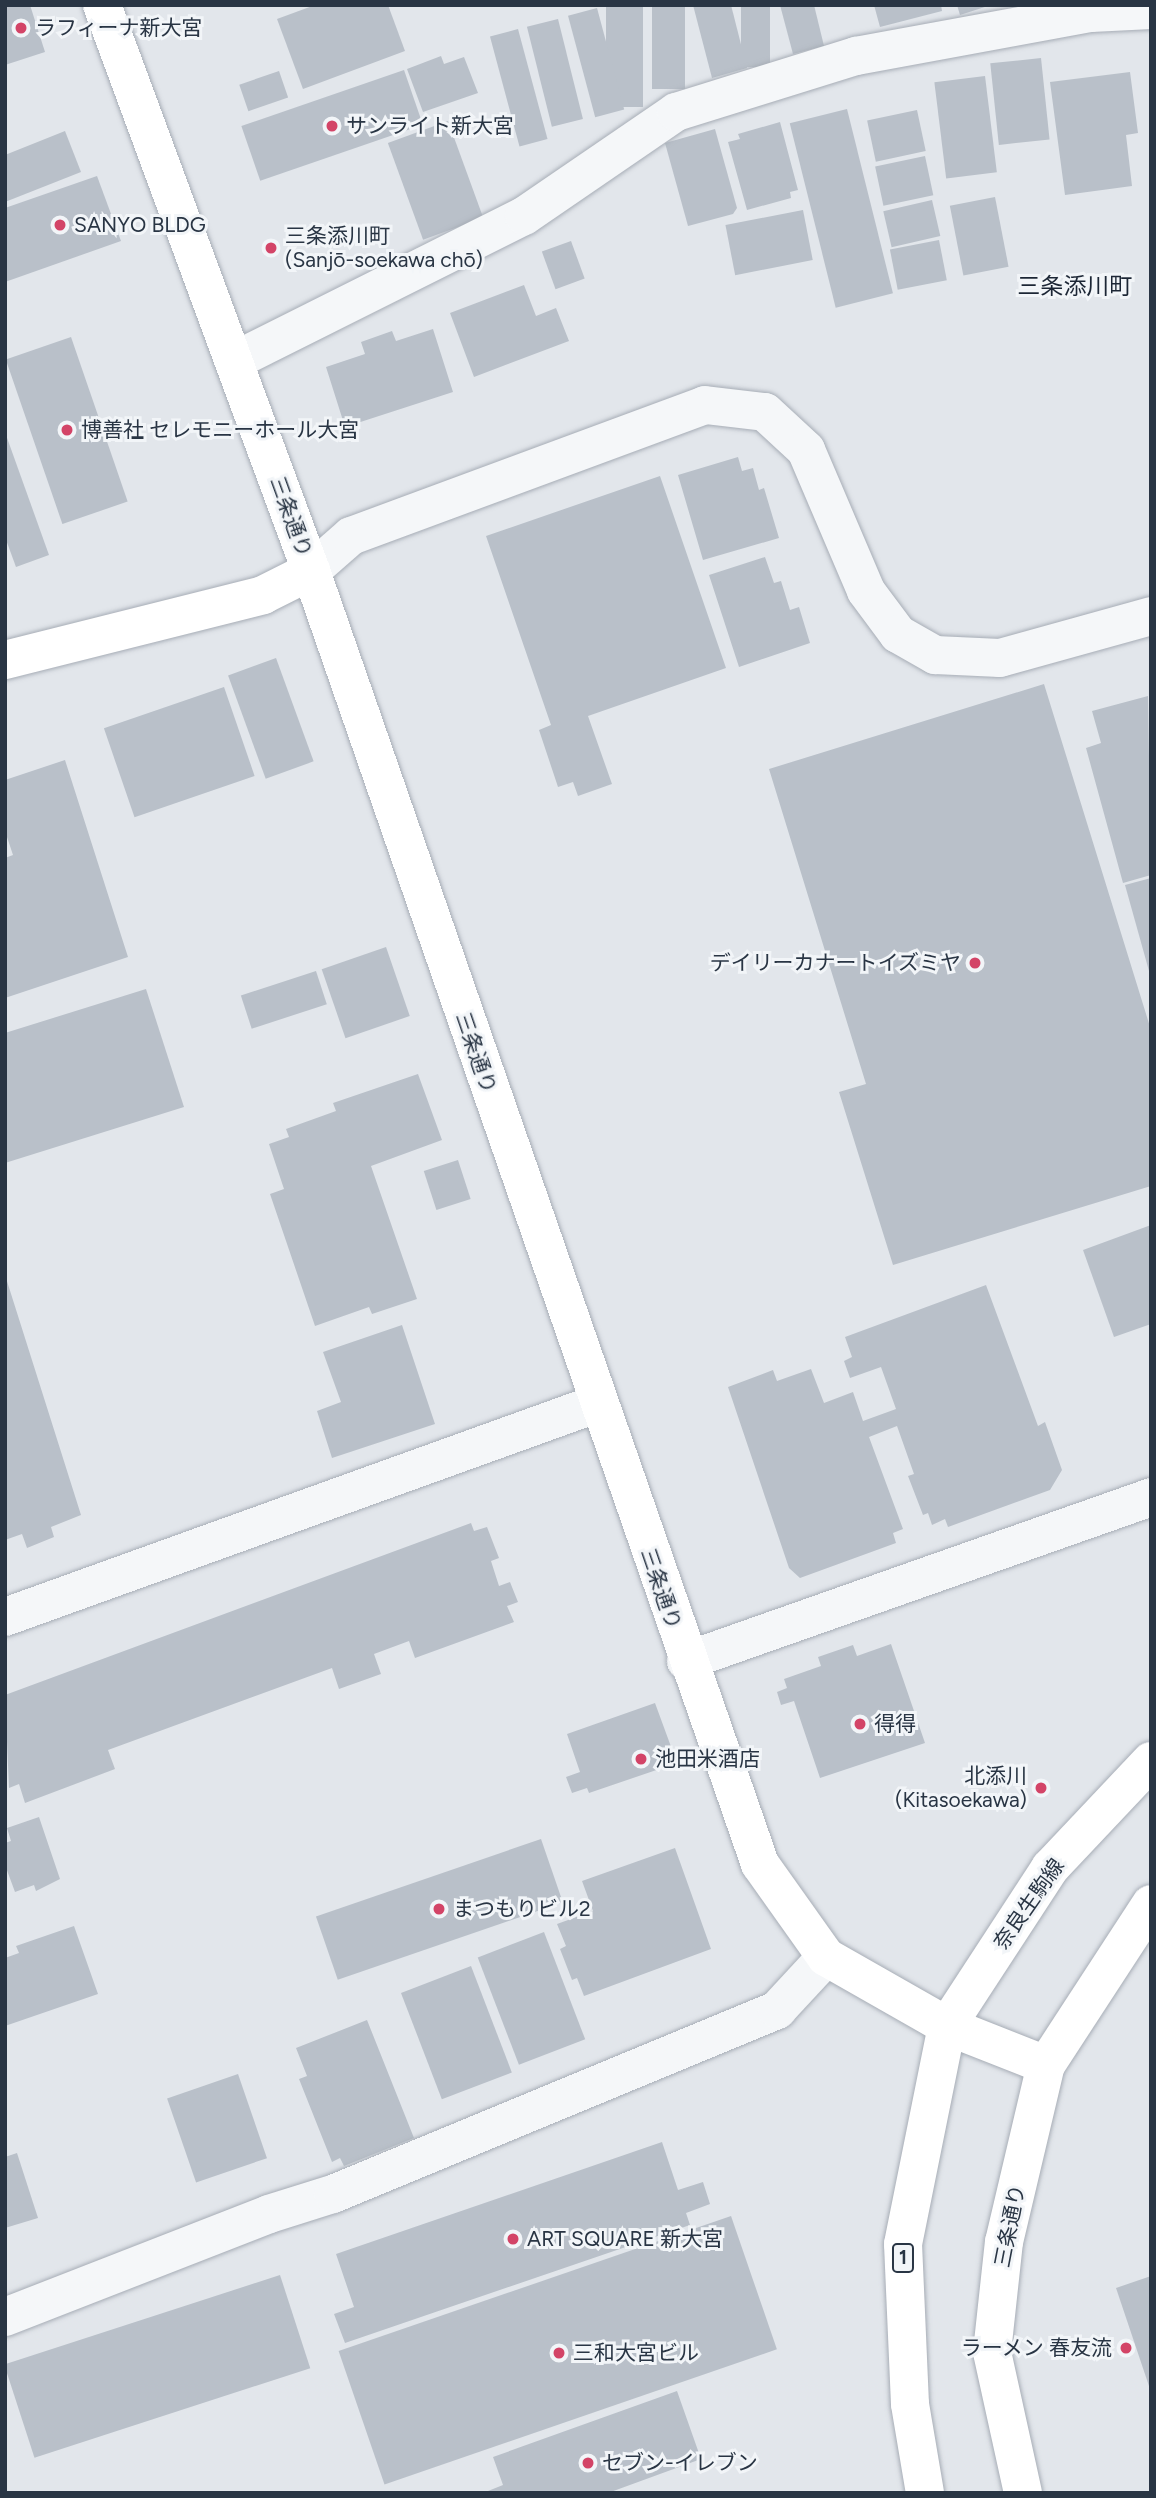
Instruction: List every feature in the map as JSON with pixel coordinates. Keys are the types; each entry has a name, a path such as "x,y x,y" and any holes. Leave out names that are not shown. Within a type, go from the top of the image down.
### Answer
{"street":[{"name":"三条通り","path":"102,5 310,571 596,1404 760,1864 826,1957 947,2026 1046,2065 1004,2242 992,2352 1024,2493"},
{"path":"234,361 524,216 676,112 856,56 1089,9 1151,10"},
{"path":"5,660 263,595 310,571 351,536 705,405 765,412 806,450 866,590 898,634 935,654 1000,658 1151,616"},
{"path":"5,1617 596,1404"},
{"path":"686,1661 1151,1497"},
{"name":"奈良生駒線","path":"947,2026 1050,1868 1151,1761"},
{"path":"1046,2065 1151,1904"},
{"path":"5,2317 269,2214 333,2194 777,2010 826,1957"},
{"name":"1","path":"925,2493 909,2404 903,2244 947,2026"}],"building":[{"name":"ラフィーナ新大宮","path":"5,5 30,5 45,52 5,65"},
{"path":"315,5 388,5 405,51 303,89 277,19"},
{"path":"606,5 643,5 643,107 606,107"},
{"path":"652,5 685,5 685,89 652,89"},
{"path":"693,5 731,5 747,68 712,78"},
{"path":"741,5 770,5 770,67 741,67"},
{"path":"780,5 814,5 824,46 793,54"},
{"path":"874,5 941,5 942,11 880,27"},
{"path":"957,5 988,5 988,6 960,15"},
{"path":"597,8 624,109 595,117 568,16"},
{"path":"558,19 583,119 552,127 527,27"},
{"path":"518,29 548,139 519,147 490,37"},
{"path":"441,56 444,64 464,57 478,93 423,112 407,69"},
{"path":"1041,58 1050,140 999,145 990,63"},
{"name":"サンライト新大宮","path":"404,70 423,125 260,181 241,126"},
{"path":"279,71 288,97 248,111 239,85"},
{"path":"1130,72 1138,133 1126,135 1132,186 1065,195 1050,82"},
{"path":"985,76 997,172 946,178 934,82"},
{"path":"847,109 893,293 836,308 790,123"},
{"path":"917,110 926,151 876,162 867,121"},
{"path":"448,121 483,218 423,240 388,143"},
{"path":"780,122 798,190 790,192 791,198 747,210 728,142 740,139 738,134"},
{"path":"715,129 737,208 733,214 688,226 665,143"},
{"path":"65,131 81,172 5,202 5,155"},
{"path":"925,156 933,195 883,206 875,167"},
{"name":"SANYO BLDG","path":"97,176 121,241 5,282 5,208"},
{"path":"995,197 1009,267 963,275 950,206"},
{"path":"932,200 940,236 892,247 883,211"},
{"path":"803,210 813,260 735,275 725,225"},
{"path":"939,240 947,280 898,290 890,250"},
{"path":"571,241 585,279 556,289 542,252"},
{"path":"524,285 536,316 556,308 569,341 474,377 450,313"},
{"path":"433,329 453,392 345,427 326,367 365,354 361,342 392,331 396,341"},
{"name":"博善社 セレモニーホール大宮","path":"71,337 128,502 62,524 6,359"},
{"path":"6,435 49,555 16,567 5,537"},
{"path":"738,457 742,471 753,468 759,490 764,488 779,538 703,560 678,475"},
{"path":"660,476 726,668 588,716 612,784 578,796 573,782 558,787 539,730 551,725 486,536"},
{"path":"765,557 774,583 781,581 790,610 799,607 810,643 739,667 709,575"},
{"path":"276,658 314,761 266,779 228,675"},
{"path":"1044,684 1151,1030 1151,1186 893,1265 839,1092 866,1084 769,769"},
{"path":"224,687 255,776 135,817 104,728"},
{"path":"1148,696 1151,875 1123,883 1086,748 1101,743 1092,711"},
{"path":"65,760 128,957 5,998 5,858 13,855 5,831 5,780"},
{"path":"1151,878 1151,970 1149,971 1125,885"},
{"path":"386,947 410,1016 345,1038 322,969"},
{"path":"316,971 327,1004 252,1029 241,995"},
{"path":"146,989 184,1107 5,1163 5,1033"},
{"path":"418,1074 442,1140 371,1166 417,1299 372,1314 369,1307 315,1326 270,1194 284,1189 269,1144 289,1137 286,1129 336,1111 333,1103"},
{"path":"458,1160 471,1199 436,1210 424,1171"},
{"path":"1151,1225 1151,1324 1114,1337 1083,1250"},
{"path":"6,1278 81,1515 51,1527 54,1537 27,1548 22,1534 5,1540"},
{"path":"986,1285 1038,1426 1045,1422 1062,1470 1050,1490 948,1527 945,1519 932,1525 928,1513 923,1515 908,1476 914,1474 897,1426 869,1437 903,1529 893,1533 896,1543 800,1578 789,1568 728,1387 773,1370 777,1381 811,1369 824,1403 853,1392 863,1421 896,1409 881,1367 850,1378 844,1361 852,1357 845,1337"},
{"path":"402,1325 435,1424 332,1458 317,1411 341,1402 323,1352"},
{"path":"471,1523 474,1531 487,1527 499,1558 491,1561 499,1586 510,1582 518,1602 507,1606 514,1622 415,1658 409,1641 374,1654 381,1674 339,1689 332,1668 108,1750 115,1769 25,1803 19,1784 9,1788 5,1695"},
{"name":"得得","path":"891,1644 925,1743 820,1778 794,1701 781,1705 777,1692 787,1688 784,1679 821,1666 818,1657 853,1645 857,1656"},
{"path":"655,1703 677,1763 589,1793 587,1788 572,1793 566,1777 580,1772 567,1734"},
{"path":"39,1817 60,1879 36,1891 34,1885 15,1892 5,1865 5,1843 11,1841 7,1828"},
{"name":"まつもりビル2","path":"541,1839 563,1902 338,1980 316,1916"},
{"path":"675,1848 711,1949 584,1996 577,1978 572,1980 560,1949 566,1946 557,1924 593,1911 582,1881"},
{"path":"74,1926 98,1994 5,2026 5,1958 19,1953 16,1946"},
{"path":"544,1932 585,2039 519,2065 478,1957"},
{"path":"471,1966 512,2072 442,2099 401,1993"},
{"path":"367,2020 414,2138 344,2166 340,2158 332,2162 299,2079 307,2076 296,2048"},
{"path":"238,2074 267,2158 196,2183 167,2098"},
{"name":"ART SQUARE 新大宮","path":"662,2142 678,2190 703,2182 710,2204 686,2213 690,2225 345,2343 334,2314 354,2307 336,2254"},
{"path":"17,2153 38,2218 5,2228 5,2157"},
{"name":"三和大宮ビル","path":"731,2216 777,2349 385,2484 339,2351"},
{"path":"280,2275 310,2368 34,2458 5,2364"},
{"path":"1151,2276 1151,2389 1150,2389 1116,2288"},
{"path":"677,2391 701,2459 608,2493 483,2493 503,2485 493,2457"}],"place":[{"name":"ラフィーナ新大宮","path":"21,28"},
{"name":"サンライト新大宮","path":"332,126"},
{"name":"SANYO BLDG","path":"60,225"},
{"name":"三条添川町 (Sanjō-soekawa chō)","path":"271,248"},
{"name":"博善社 セレモニーホール大宮","path":"67,430"},
{"name":"デイリーカナートイズミヤ","path":"975,963"},
{"name":"得得","path":"860,1724"},
{"name":"池田米酒店","path":"641,1759"},
{"name":"北添川 (Kitasoekawa)","path":"1041,1788"},
{"name":"まつもりビル2","path":"439,1909"},
{"name":"ART SQUARE 新大宮","path":"513,2239"},
{"name":"ラーメン 春友流","path":"1126,2348"},
{"name":"三和大宮ビル","path":"559,2353"},
{"name":"セブン-イレブン","path":"588,2463"}],"district":[{"name":"三条添川町","path":"1075,286"}]}
